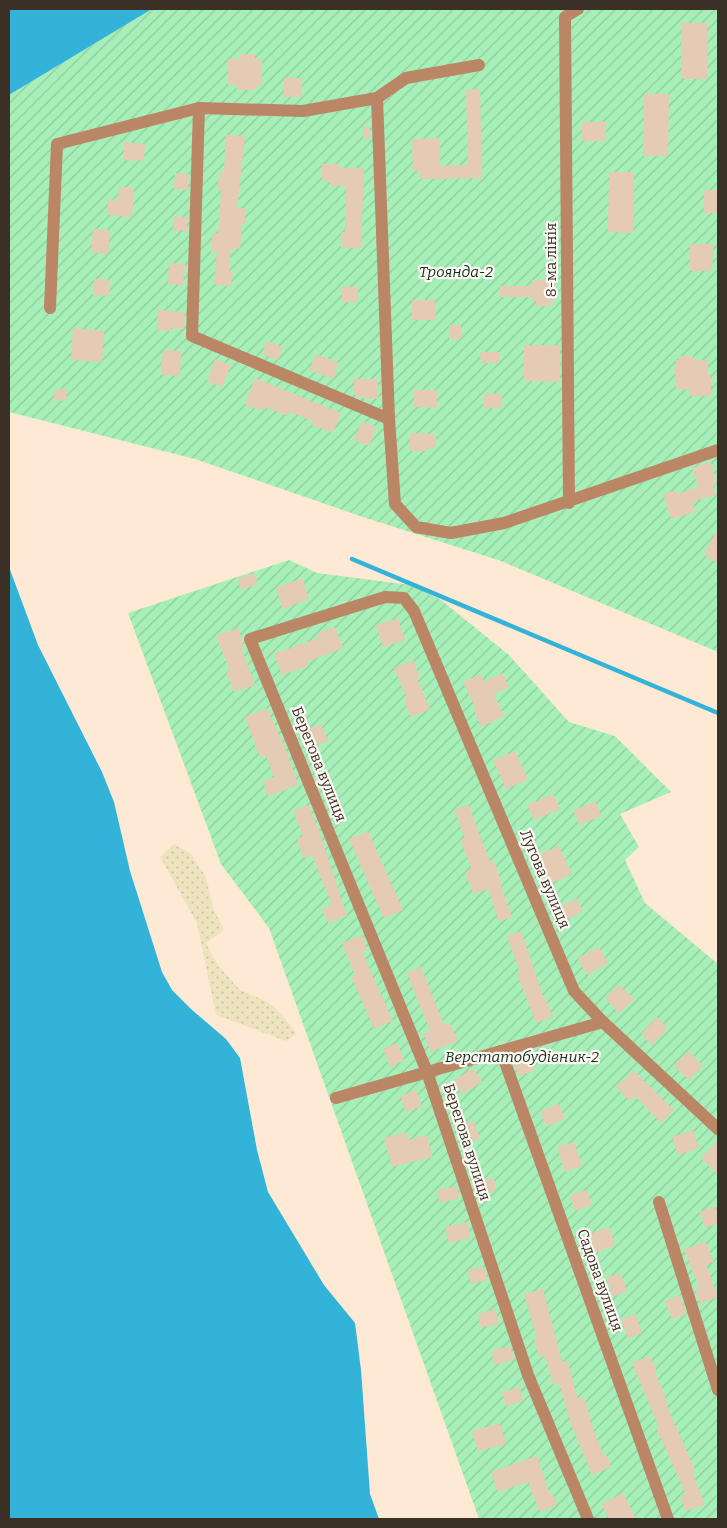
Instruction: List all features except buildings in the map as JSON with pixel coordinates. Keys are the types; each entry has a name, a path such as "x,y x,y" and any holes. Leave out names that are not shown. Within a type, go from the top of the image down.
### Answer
{"street":[{"name":"8-ма лінія","path":"569,503 565,17 578,9"},
{"path":"50,308 57,144 199,108 303,111 377,98 406,78 479,66"},
{"path":"377,98 388,419 395,504 416,527 451,533 504,524 718,450"},
{"path":"199,108 192,336 388,419"},
{"name":"Берегова вулиця","path":"404,598 386,597 250,638 427,1072 528,1375 588,1519"},
{"name":"Лугова вулиця","path":"404,598 414,611 574,991 603,1022 718,1129"},
{"path":"336,1098 603,1022"},
{"name":"Садова вулиця","path":"501,1051 668,1519"},
{"path":"659,1202 718,1390"}],"sand":[{"path":"174,844 191,854 206,877 213,908 224,930 206,943 217,964 240,990 268,1002 281,1014 297,1034 286,1041 216,1015 197,923 160,857"}],"green space":[{"name":"Троянда-2","path":"152,9 718,9 718,652 501,561 363,517 195,459 9,412 9,95"},
{"name":"Верстатобудівник-2","path":"289,560 317,573 411,585 441,600 509,655 569,722 615,736 671,792 620,814 639,847 625,860 645,903 718,964 718,1519 479,1519 269,928 221,864 128,613"}],"water":[{"path":"9,9 152,9 9,95"},
{"path":"9,567 38,645 102,772 114,802 130,871 162,972 172,990 226,1039 240,1058 257,1150 268,1192 324,1285 355,1323 361,1370 370,1494 379,1519 9,1519"}],"waterway":[{"path":"352,559 718,713"}]}
